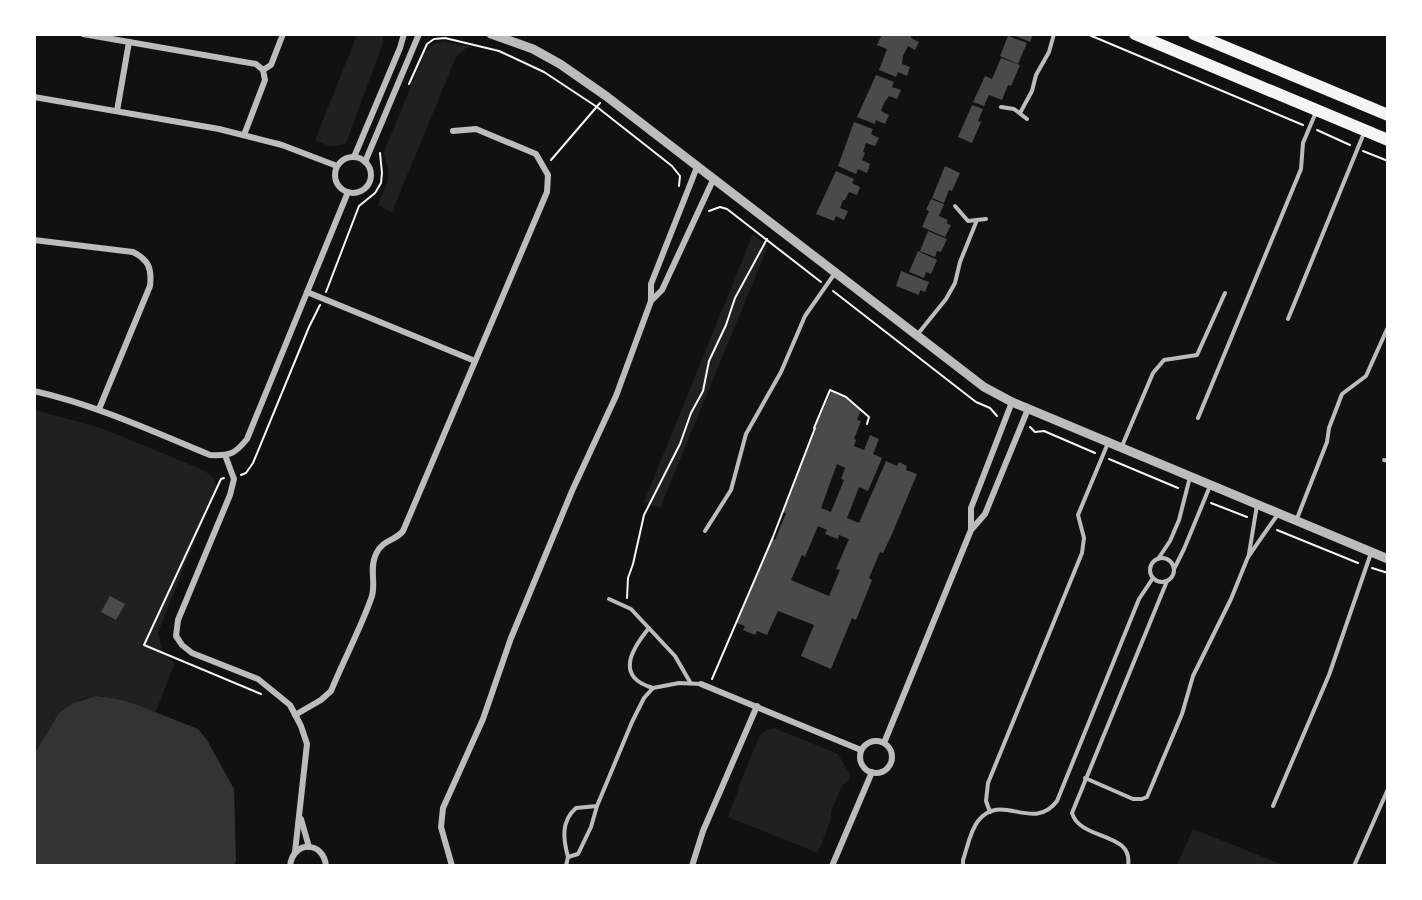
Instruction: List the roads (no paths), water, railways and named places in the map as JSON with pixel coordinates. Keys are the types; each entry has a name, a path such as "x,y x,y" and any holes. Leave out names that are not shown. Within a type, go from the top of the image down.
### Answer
{"main road":[{"path":"1135,34 1388,140"},
{"path":"1194,34 1388,116"}],"street":[{"path":"83,34 256,64 263,70 265,80 244,135"},
{"path":"263,70 270,65 284,34"},
{"path":"354,157 404,34"},
{"path":"365,162 419,34"},
{"path":"491,34 532,49 560,64 606,96 984,387 1028,409 1388,559"},
{"path":"117,111 129,42"},
{"path":"34,97 244,135 282,144 337,166"},
{"path":"296,715 331,691 373,593 372,564 376,553 385,541 398,537 403,531 547,192 548,175 536,153 476,129 453,131"},
{"path":"354,157 365,162 371,172 369,184 360,192 343,190 335,177 337,166 345,159 354,157"},
{"path":"452,866 441,827 443,808 483,719 511,638 616,396 651,301 651,284 697,167"},
{"path":"651,301 662,290 713,180"},
{"path":"34,391 72,399 210,455 225,455 238,451 247,439 348,192"},
{"path":"34,240 133,252 145,258 152,272 150,286 99,409"},
{"path":"307,292 475,362"},
{"path":"971,530 971,508 1012,402"},
{"path":"884,743 971,530 985,514 1028,409"},
{"path":"225,455 233,477 231,495 178,620 176,636 192,653 258,679 290,705 296,715 307,744 295,852 290,866"},
{"path":"705,685 861,750"},
{"path":"693,866 703,831 757,706"},
{"path":"874,741 884,743 890,750 889,765 882,771 872,772 862,764 861,750 874,741"},
{"path":"832,866 872,772"},
{"path":"300,815 309,847"},
{"path":"295,852 309,847 321,851 326,866"}],"lane":[{"path":"1020,113 1032,91 1036,75 1049,52 1054,34"},
{"path":"1001,107 1014,108 1027,119"},
{"path":"1198,418 1300,169 1303,143 1317,111"},
{"path":"1288,319 1365,131"},
{"path":"955,206 968,221 986,219"},
{"path":"916,336 946,299 955,283 960,262 977,220"},
{"path":"705,531 731,490 746,434 782,372 805,316 836,273"},
{"path":"1122,448 1153,373 1164,360 1197,355 1225,293"},
{"path":"1296,521 1327,442 1329,428 1342,394 1366,376 1388,327"},
{"path":"990,812 986,792 988,783 1082,553 1084,538 1078,515 1108,442"},
{"path":"963,866 963,860 977,822 990,812 1004,809 1042,814 1058,801 1139,599 1153,578 1152,564 1170,541 1179,520 1190,476"},
{"path":"1128,866 1128,852 1123,845 1080,827 1074,821 1073,805 1210,485"},
{"path":"1248,557 1257,504"},
{"path":"1085,778 1133,798 1147,797 1182,714 1193,676 1248,557 1278,513"},
{"path":"1273,806 1329,675 1371,552"},
{"path":"1158,559 1169,560 1174,569"},
{"path":"1153,578 1162,582 1167,581"},
{"path":"609,599 631,609 649,627 675,656 690,682"},
{"path":"649,627 637,643 629,666 631,676 639,684 652,688 690,682 705,685"},
{"path":"568,857 578,854 583,846 632,722 644,698 652,688"},
{"path":"1354,866 1388,789"},
{"path":"566,866 568,857 564,831 568,815 576,808 597,806"}]}
